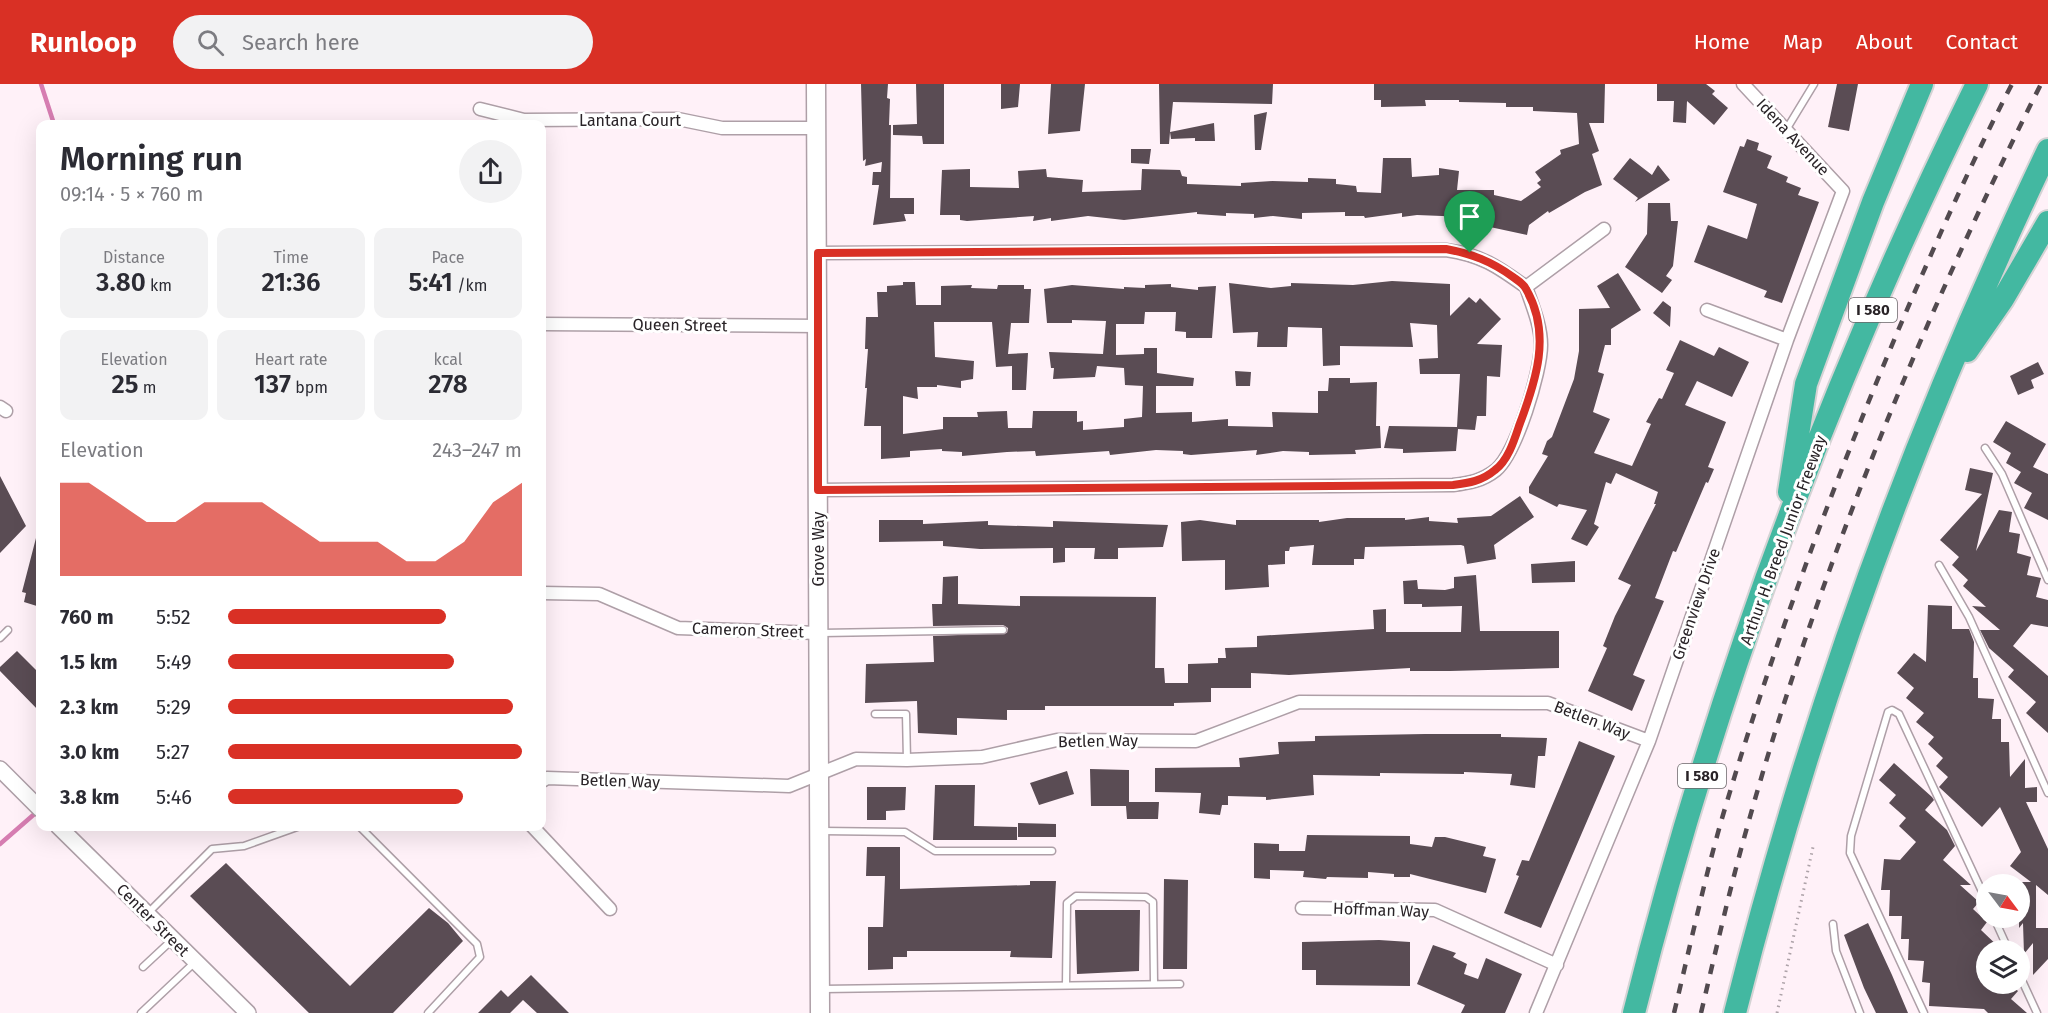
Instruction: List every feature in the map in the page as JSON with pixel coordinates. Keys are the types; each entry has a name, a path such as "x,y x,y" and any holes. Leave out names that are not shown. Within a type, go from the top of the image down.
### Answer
{"highway":[{"path":"1781,542 1806,384 1873,202 1922,84"},
{"name":"Arthur H. Breed Junior Freeway","path":"1634,1013 1692,810 1781,542 1872,312 1977,84"},
{"path":"1735,1013 1768,888 1824,703 1889,518 1940,389 2048,150"},
{"path":"1940,389 2003,299 2048,222"}],"main road":[{"name":"Grove Way","path":"816,84 819,326 820,1013"}],"street":[{"name":"Idena Avenue","path":"1743,84 1844,191"},
{"name":"Lantana Court","path":"480,109 525,120 678,119 722,128 816,128"},
{"name":"Greenview Drive","path":"1536,1013 1649,741 1787,340 1844,191"},
{"path":"1526,287 1604,229"},
{"path":"818,253 1446,249 1470,253 1492,262 1526,287 1535,312 1541,345 1538,376 1511,448 1497,469 1475,483 818,490"},
{"path":"1707,310 1787,340"},
{"name":"Queen Street","path":"546,324 819,326"},
{"name":"Cameron Street","path":"546,593 599,594 678,628 818,633"},
{"name":"Betlen Way","path":"546,779 789,786 854,759 907,760 982,757 1058,740 1196,741 1299,702 1548,703 1649,741"},
{"path":"0,769 36,805"},
{"name":"Center Street","path":"63,831 248,1013"},
{"path":"537,831 610,909"},
{"name":"Hoffman Way","path":"1302,908 1435,910 1557,965"}],"lane":[{"path":"1786,130 1814,84"},
{"path":"1985,448 2002,474 2048,580"},
{"path":"1939,565 1970,617 2048,793"},
{"path":"0,638 8,630"},
{"path":"818,633 1003,630"},
{"path":"1924,1013 1850,853 1851,836 1887,712 1892,710 1899,714 1976,879"},
{"path":"875,714 906,714 907,760"},
{"path":"147,914 212,849 244,846 286,831"},
{"path":"364,831 477,944 480,957 428,1013"},
{"path":"818,831 905,832 935,851 1052,850"},
{"path":"1066,985 1067,903 1076,896 1146,897 1153,902 1154,983"},
{"path":"1833,924 1836,951 1860,1013"},
{"path":"143,967 173,939"},
{"path":"141,1013 195,961"},
{"path":"819,989 1180,984"},
{"path":"2028,994 2037,1013"}],"path":[{"path":"1777,1013 1813,847"}],"building":[{"path":"861,84 888,84 887,98 890,99 889,125 891,125 890,198 914,198 914,214 904,214 906,221 873,225 879,185 872,185 873,172 881,172 882,162 865,166 866,159 863,161"},
{"path":"916,84 944,84 944,144 923,144 922,136 893,135 893,125 917,124"},
{"path":"1001,84 1020,84 1018,107 1001,109"},
{"path":"1051,84 1085,84 1080,131 1048,134"},
{"path":"1159,84 1273,84 1272,104 1173,102 1169,144 1160,144"},
{"path":"1374,84 1605,84 1604,123 1589,123 1599,151 1592,154 1602,185 1549,213 1548,211 1529,225 1527,235 1490,227 1492,218 1417,215 1402,217 1402,213 1365,218 1364,216 1345,216 1345,212 1302,213 1302,219 1273,216 1254,218 1254,214 1226,213 1226,216 1197,214 1197,212 1124,220 1088,216 1051,221 1051,218 1033,221 1034,216 967,221 960,220 960,215 940,215 942,170 970,169 970,187 1019,188 1018,171 1046,169 1047,177 1083,180 1082,192 1141,190 1142,169 1180,170 1182,176 1187,177 1187,184 1241,186 1241,183 1272,181 1308,182 1308,178 1336,179 1336,184 1356,186 1357,192 1381,193 1383,158 1411,158 1412,177 1439,175 1439,168 1459,171 1457,190 1494,190 1494,195 1521,201 1541,187 1537,183 1541,180 1535,172 1561,154 1560,150 1579,144 1577,113 1533,111 1533,107 1506,107 1506,103 1459,102 1459,100 1425,100 1426,106 1381,107 1381,100 1374,100"},
{"path":"1657,84 1706,84 1715,91 1712,94 1728,108 1714,125 1687,101 1686,123 1673,122 1674,101 1657,101"},
{"path":"1837,84 1858,84 1849,131 1828,127"},
{"path":"1267,112 1261,150 1255,150 1254,115"},
{"path":"1214,123 1215,141 1195,141 1195,138 1171,139 1170,132"},
{"path":"1747,139 1759,143 1757,150 1772,156 1767,168 1788,177 1786,182 1801,188 1798,195 1819,202 1782,303 1764,297 1767,291 1694,262 1708,225 1747,239 1757,204 1723,192 1740,146 1744,147"},
{"path":"1131,149 1151,149 1149,164 1131,163"},
{"path":"1630,158 1652,175 1658,165 1670,180 1635,202 1638,198 1613,179"},
{"path":"1648,203 1670,203 1671,221 1678,221 1673,266 1666,276 1672,280 1662,293 1625,267 1647,234"},
{"path":"1618,273 1641,310 1611,329 1611,345 1605,345 1598,372 1604,374 1593,412 1610,419 1594,453 1632,466 1651,424 1646,422 1659,398 1662,399 1674,373 1666,370 1680,340 1714,356 1719,347 1749,362 1732,397 1697,381 1685,405 1726,422 1708,467 1714,469 1708,483 1706,482 1676,552 1673,551 1655,598 1664,601 1633,675 1645,680 1632,711 1588,691 1607,648 1603,646 1615,616 1631,585 1618,579 1656,504 1654,504 1658,492 1616,473 1611,484 1606,482 1594,524 1599,527 1587,546 1571,539 1587,510 1559,504 1557,507 1529,493 1529,487 1548,456 1542,454 1547,441 1552,437 1574,379 1579,351 1579,309 1610,308 1597,286"},
{"path":"1392,281 1450,284 1450,316 1469,297 1476,303 1480,298 1501,319 1477,344 1502,345 1500,377 1487,376 1486,416 1477,416 1475,430 1458,429 1456,451 1403,453 1403,449 1384,448 1389,426 1457,427 1460,374 1420,374 1419,359 1438,358 1437,325 1410,323 1413,347 1340,346 1340,365 1323,366 1322,328 1288,327 1287,347 1257,347 1258,332 1233,333 1229,283 1271,288 1291,286 1291,283 1353,285"},
{"path":"903,282 915,282 916,305 941,305 941,286 972,285 971,288 997,289 998,285 1024,285 1024,289 1031,289 1029,323 1011,323 1008,354 1028,353 1026,390 1012,390 1012,366 996,367 992,322 934,322 935,357 974,361 973,379 961,381 961,388 937,385 937,387 917,387 918,399 903,396 903,434 943,429 943,417 978,417 977,412 1007,411 1008,428 1032,428 1033,411 1077,411 1077,422 1083,421 1083,430 1124,427 1124,419 1142,417 1143,386 1125,385 1124,368 1097,366 1095,377 1053,379 1054,368 1051,368 1049,352 1103,354 1106,321 1072,320 1072,323 1047,323 1044,289 1072,285 1124,289 1124,287 1145,288 1145,285 1171,284 1171,287 1198,290 1198,287 1216,286 1212,338 1186,338 1186,332 1175,331 1176,312 1145,312 1144,324 1116,324 1116,355 1144,354 1144,348 1157,348 1157,373 1194,378 1193,386 1156,386 1156,413 1192,412 1192,422 1228,419 1228,426 1273,427 1272,412 1318,413 1318,391 1328,391 1329,378 1350,378 1350,383 1377,382 1376,426 1380,426 1381,448 1355,450 1356,454 1309,455 1309,452 1283,451 1256,455 1257,450 1191,455 1183,454 1183,451 1156,450 1110,455 1109,451 1036,456 1035,451 962,456 962,452 942,451 942,449 910,451 910,457 881,459 881,426 864,426 868,349 865,349 866,317 878,317 877,292 887,292 887,286 903,285"},
{"path":"1663,301 1671,307 1670,327 1653,313"},
{"path":"2038,362 2044,374 2031,380 2034,388 2018,395 2010,376"},
{"path":"1235,371 1251,372 1250,386 1236,386"},
{"path":"2006,421 2046,444 2033,467 2048,474 2048,520 2024,508 2032,493 2014,483 2021,472 2006,463 2011,453 1993,442"},
{"path":"1970,468 1993,473 1976,551 1999,510 2012,512 2009,532 2020,534 2017,553 2031,557 2027,575 2041,578 2036,597 2048,600 2048,627 2031,624 2013,646 2048,676 2048,733 2026,713 2036,702 2008,677 2014,670 1989,648 1980,630 2000,630 1972,606 1986,607 1963,586 1968,580 1952,565 1959,557 1940,540 1982,494 1965,490"},
{"path":"0,476 26,526 0,553"},
{"path":"1520,496 1534,517 1494,545 1496,559 1467,564 1464,546 1461,545 1365,547 1364,559 1354,559 1354,565 1312,565 1314,545 1290,547 1289,551 1285,551 1285,564 1268,565 1269,587 1225,590 1225,560 1182,561 1181,522 1200,520 1236,525 1236,520 1319,520 1319,522 1347,518 1405,518 1405,520 1429,517 1429,521 1458,523 1457,518 1491,516"},
{"path":"879,520 923,520 923,524 988,521 988,525 1053,527 1053,521 1168,525 1163,547 1118,548 1118,559 1094,559 1095,548 1065,548 1065,562 1053,563 1053,548 980,549 943,546 943,541 879,542"},
{"path":"36,538 36,606 24,602 26,593 22,592"},
{"path":"1575,561 1575,582 1532,583 1531,564"},
{"path":"1476,575 1480,631 1559,631 1559,668 1410,671 1410,668 1289,675 1251,673 1251,688 1211,688 1211,702 1174,703 1174,706 1045,706 1045,710 1007,710 1007,720 957,718 957,735 918,733 917,701 865,703 866,664 934,662 933,636 1007,633 1008,628 1003,625 933,626 932,604 942,604 943,577 958,576 958,604 1020,606 1020,596 1156,597 1155,668 1164,668 1165,683 1188,683 1188,664 1218,663 1218,658 1226,658 1225,648 1257,647 1257,636 1374,629 1373,610 1386,609 1386,632 1461,632 1462,606 1422,607 1422,604 1404,604 1403,581 1417,580 1418,589 1445,590 1454,588 1454,577"},
{"path":"1928,605 1952,606 1952,629 1969,629 1974,642 1973,678 1978,678 1978,698 1994,699 1992,719 2001,719 2001,742 2009,742 2010,777 2025,759 2025,788 2037,787 2037,802 2026,802 2048,849 2048,895 2036,885 2036,928 2048,928 2048,959 2033,975 2033,943 2030,947 2030,940 2024,940 2023,928 2030,928 2030,874 2020,874 2010,866 2021,852 2000,807 1982,827 1939,787 1948,777 1936,766 1943,758 1928,744 1934,737 1916,722 1924,713 1906,698 1914,688 1897,673 1914,653 1926,662"},
{"path":"17,651 36,670 36,708 0,671 0,667"},
{"path":"1501,734 1501,737 1547,738 1545,756 1538,756 1535,788 1510,785 1512,774 1464,772 1464,774 1380,773 1380,776 1313,775 1314,795 1266,800 1266,797 1228,796 1228,805 1222,805 1220,815 1199,813 1201,793 1155,792 1155,768 1240,767 1239,758 1279,754 1278,742 1315,741 1315,736"},
{"path":"1579,741 1615,756 1541,928 1504,913 1519,876 1516,875 1522,860 1529,861"},
{"path":"1894,763 1934,800 1925,810 1947,830 1955,846 1943,860 1971,885 1960,885 1976,899 1976,906 1973,909 1976,912 1976,928 1982,928 1981,930 1991,940 1976,940 1976,994 2015,994 2011,999 2027,1013 1988,1013 1984,1009 1929,1006 1930,983 1922,982 1924,961 1908,960 1909,939 1901,939 1902,916 1889,916 1890,890 1881,890 1884,859 1900,860 1916,842 1899,826 1906,818 1889,803 1896,795 1879,780"},
{"path":"1090,769 1129,770 1129,802 1159,802 1158,819 1127,819 1126,806 1091,806"},
{"path":"1067,771 1074,794 1039,805 1030,783"},
{"path":"935,785 975,785 974,826 1017,827 1017,840 933,840"},
{"path":"867,787 906,787 905,810 886,811 886,820 867,820"},
{"path":"1018,823 1056,824 1056,837 1018,837"},
{"path":"1307,835 1410,836 1410,844 1432,847 1435,837 1445,837 1486,847 1483,856 1496,859 1486,893 1410,874 1410,877 1394,877 1394,874 1368,872 1368,878 1327,877 1326,879 1303,877 1304,871 1270,870 1270,879 1254,878 1254,843 1279,844 1279,851 1305,851"},
{"path":"867,847 900,847 900,889 1030,885 1030,881 1056,881 1052,958 1010,957 1011,951 907,951 907,957 893,957 893,969 868,970 868,927 883,927 885,876 866,876"},
{"path":"226,863 350,986 429,908 448,923 463,941 393,1013 309,1013 190,896"},
{"path":"1164,879 1188,880 1187,969 1163,969"},
{"path":"1075,910 1140,910 1139,971 1077,974"},
{"path":"1868,923 1908,1013 1876,1013 1864,988 1844,935"},
{"path":"1379,940 1410,942 1410,986 1316,985 1316,970 1302,970 1302,942"},
{"path":"1433,945 1456,953 1453,957 1467,964 1464,974 1478,979 1486,958 1522,974 1505,1013 1461,1013 1465,1005 1417,984"},
{"path":"531,975 569,1013 537,1013 523,1000 510,1013 478,1013 501,990 508,997"}],"waterway":[{"path":"41,84 53,120"},
{"path":"0,844 36,813"}],"railway":[{"path":"1674,1013 1723,815 1806,564 1903,319 1955,201 2012,84"},
{"path":"1701,1013 1735,871 1776,729 1841,540 1876,447 1955,263 2041,84"}],"route":[{"path":"1446,249 1470,253 1492,262 1526,287 1535,312 1541,345 1538,376 1511,448 1497,469 1475,483 818,490 818,253 1446,249"}]}
